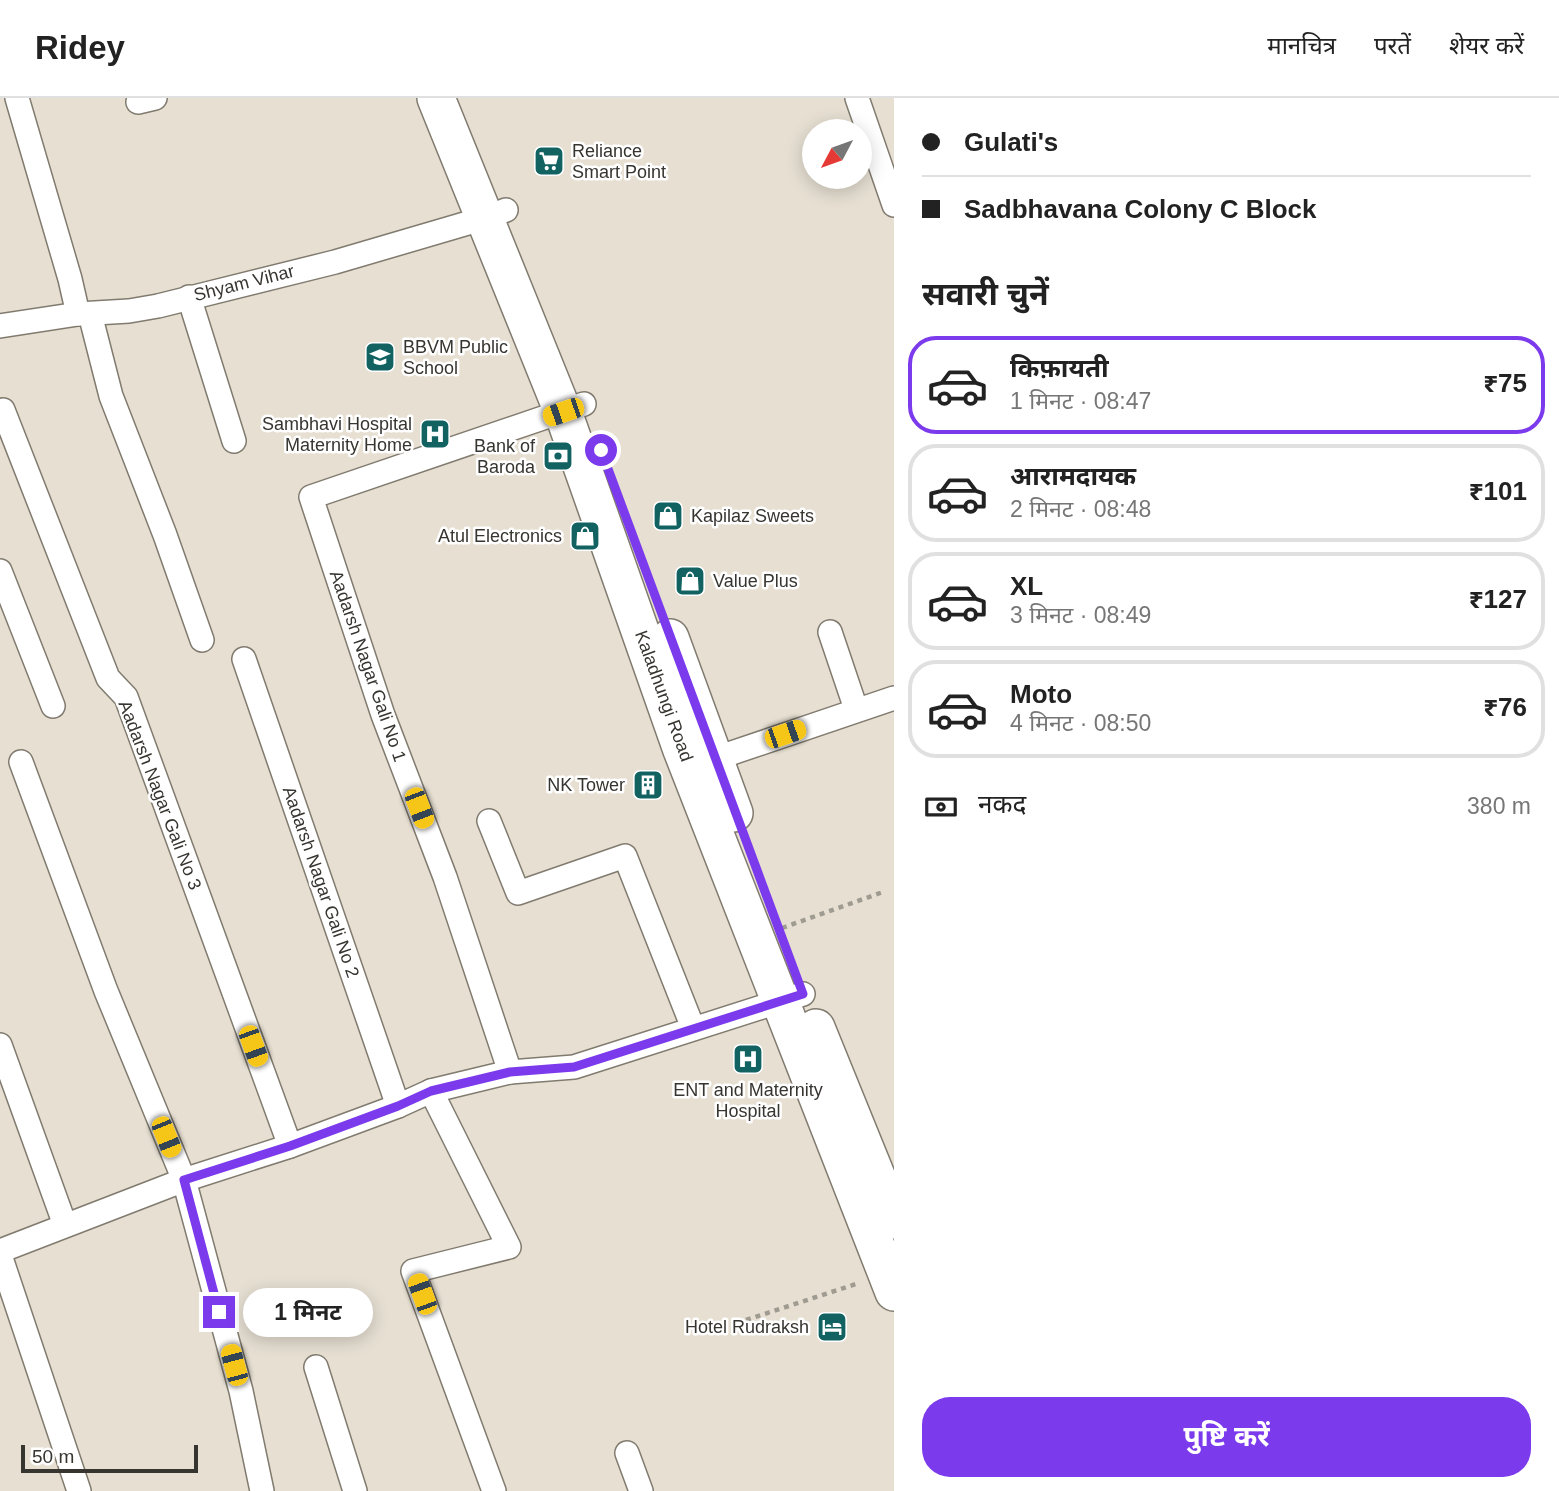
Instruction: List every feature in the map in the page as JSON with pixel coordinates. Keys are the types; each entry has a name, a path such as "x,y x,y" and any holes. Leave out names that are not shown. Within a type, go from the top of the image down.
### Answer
{"main road":[{"name":"Kaladhungi Road","path":"436,98 495,214 573,408 701,749 890,1283"},
{"name":"Kaladhungi Road","path":"462,98 495,214"},
{"name":"Kaladhungi Road","path":"701,749 778,929 791,998 894,1220"}],"street":[{"path":"17,98 70,279 202,640"},
{"path":"858,98 894,205"},
{"name":"Shyam Vihar","path":"0,326 84,314 129,311 335,262 495,214"},
{"path":"189,297 234,441"},
{"name":"Aadarsh Nagar Gali No 1","path":"510,1072 445,877 383,715 311,497 573,408"},
{"name":"Aadarsh Nagar Gali No 3","path":"4,410 108,678 126,697 290,1146"},
{"path":"0,571 53,706"},
{"path":"830,632 856,709"},
{"name":"Aadarsh Nagar Gali No 2","path":"244,659 398,1106"},
{"path":"701,749 894,698"},
{"path":"21,762 106,991 184,1180 241,1391 262,1491"},
{"path":"489,821 517,893 625,856 693,1028"},
{"path":"79,1491 0,1253 184,1180 290,1146 431,1091 510,1072 574,1067 791,998"},
{"path":"0,1045 65,1225"},
{"path":"431,1091 509,1247 414,1271 494,1491"},
{"path":"316,1367 355,1491"},
{"path":"627,1453 641,1491"}],"path":[{"path":"778,929 883,891"},
{"path":"746,1320 890,1283"}],"place":[{"name":"Reliance Smart Point","path":"549,161"},
{"name":"BBVM Public School","path":"380,357"},
{"name":"Sambhavi Hospital Maternity Home","path":"435,434"},
{"name":"Bank of Baroda","path":"558,456"},
{"name":"Kapilaz Sweets","path":"668,516"},
{"name":"Atul Electronics","path":"585,536"},
{"name":"Value Plus","path":"690,581"},
{"name":"NK Tower","path":"648,785"},
{"name":"ENT and Maternity Hospital","path":"748,1059"},
{"name":"Hotel Rudraksh","path":"832,1327"}],"route":[{"path":"219,1312 184,1180 290,1146 431,1091 510,1072 574,1067 803,994 601,450"}]}
